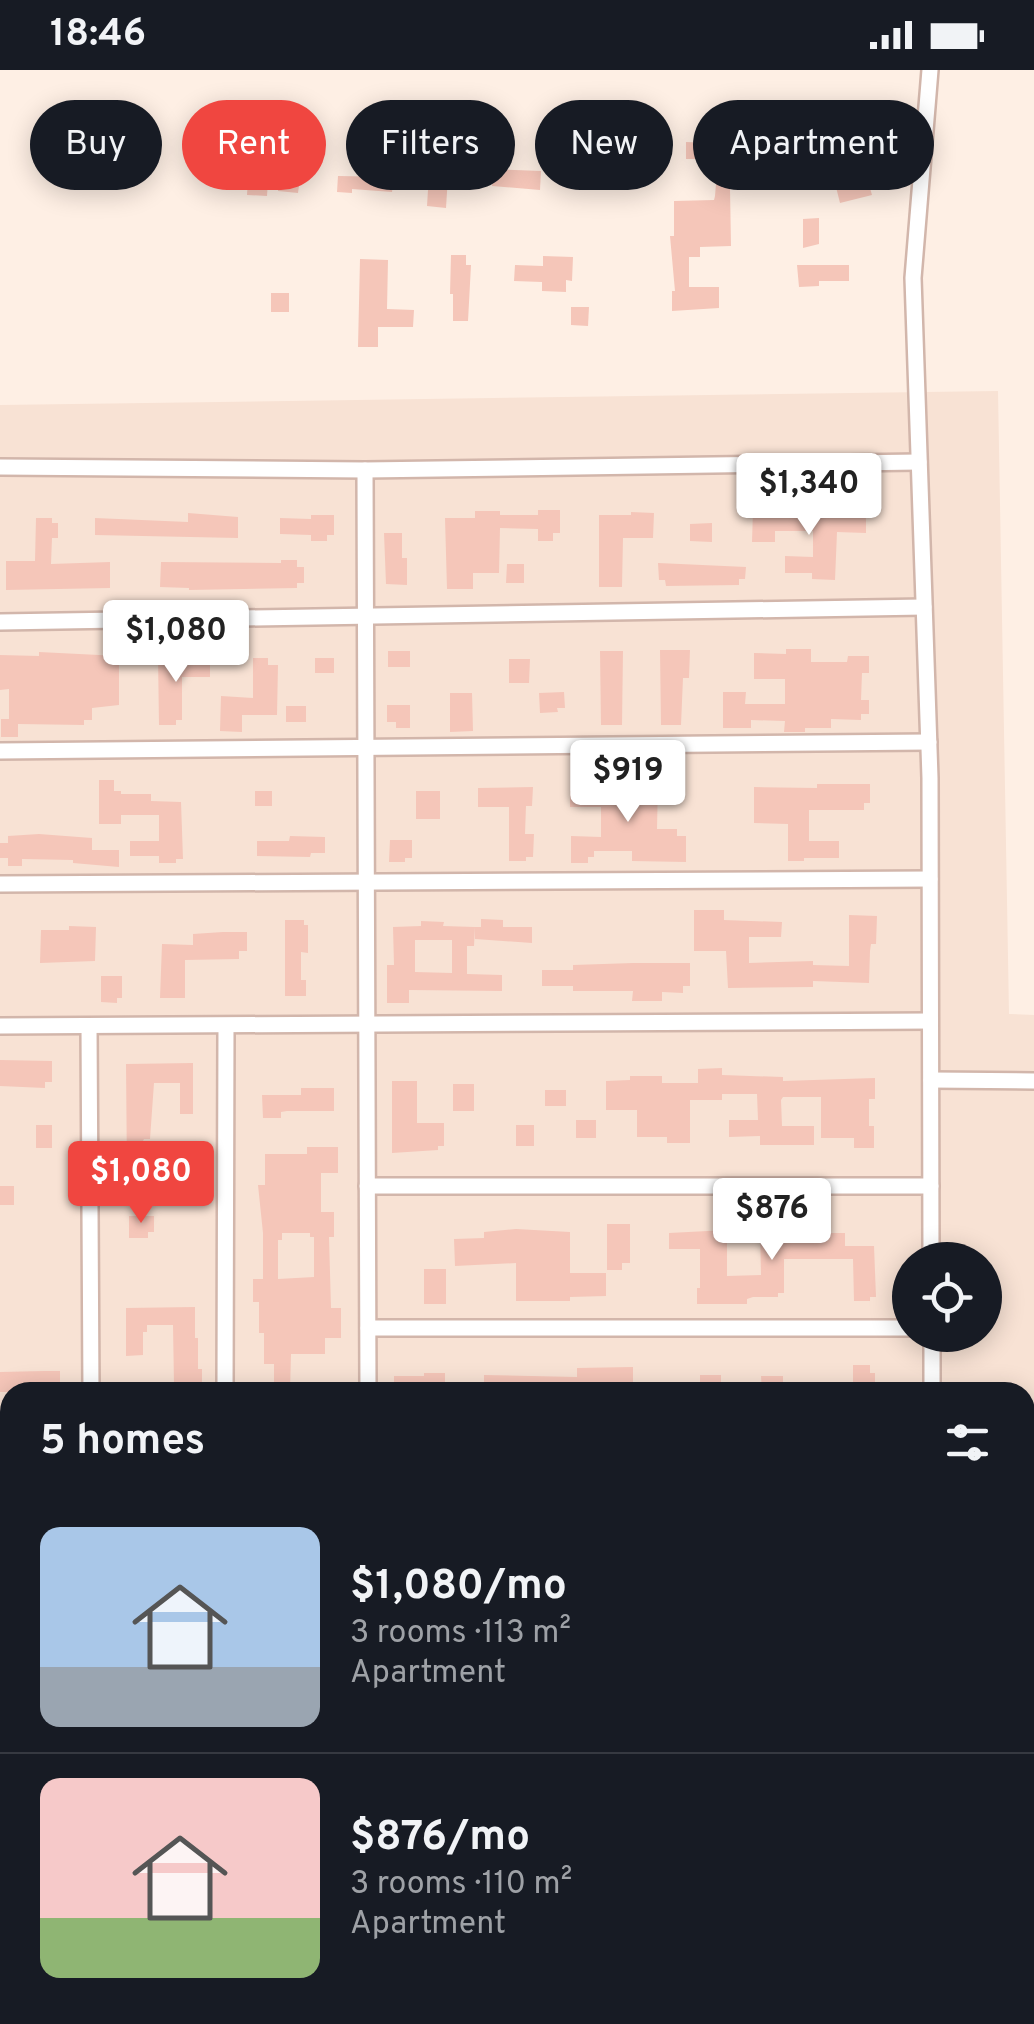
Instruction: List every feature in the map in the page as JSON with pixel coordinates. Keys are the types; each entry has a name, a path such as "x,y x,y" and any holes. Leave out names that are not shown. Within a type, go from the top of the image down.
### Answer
{"street":[{"path":"930,70 913,278 929,742 931,1242"},
{"path":"0,467 365,470 919,462"},
{"path":"365,470 368,1382"},
{"path":"0,622 924,607"},
{"path":"0,750 929,742"},
{"path":"0,884 930,879"},
{"path":"0,1026 930,1022"},
{"path":"90,1026 91,1382"},
{"path":"224,1382 226,1026"},
{"path":"931,1080 1034,1081"},
{"path":"367,1186 931,1186"},
{"path":"368,1328 892,1328"},
{"path":"932,1352 932,1382"}],"shaded area":[{"path":"998,391 1009,1014 1034,1015 1034,1382 0,1382 0,405"}],"building":[{"path":"686,142 693,142 693,159 686,159"},
{"path":"515,170 535,171 535,190 515,188"},
{"path":"338,176 346,176 346,190 352,193 337,192"},
{"path":"247,190 267,190 267,196 247,195"},
{"path":"428,190 447,190 446,208 427,206"},
{"path":"715,190 730,190 731,246 700,247 700,257 689,257 689,287 719,287 719,308 672,311 675,291 670,236 674,236 674,201 714,200"},
{"path":"837,190 871,190 872,195 840,203"},
{"path":"819,218 819,244 803,248 803,219"},
{"path":"451,255 466,255 466,265 471,265 468,321 453,321"},
{"path":"543,256 573,257 572,281 566,280 566,292 542,291 542,282 514,281 515,265 543,266"},
{"path":"360,259 388,260 387,309 414,310 413,327 378,327 378,347 358,347"},
{"path":"797,265 849,265 849,281 819,281 819,286 799,287"},
{"path":"271,293 289,293 289,312 271,312"},
{"path":"571,307 589,307 588,326 571,325"},
{"path":"538,510 560,510 560,533 553,533 553,541 538,541 538,529 500,528 499,573 473,573 473,589 447,589 445,518 475,518 475,511 538,515"},
{"path":"753,510 769,510 769,514 775,515 866,515 866,533 837,532 835,580 812,579 812,573 785,573 785,556 813,557 813,531 775,531 775,542 752,542"},
{"path":"188,513 238,517 238,538 95,535 95,518 188,522"},
{"path":"654,513 653,538 623,538 622,587 599,587 599,515"},
{"path":"311,515 334,515 334,535 327,535 327,541 311,541 311,535 280,534 280,518 311,519"},
{"path":"36,518 52,518 52,523 58,523 58,538 52,538 51,564 110,562 110,588 6,590 6,561 35,561"},
{"path":"712,523 712,542 690,541 690,524"},
{"path":"384,533 402,533 407,585 386,584"},
{"path":"297,560 297,567 304,567 304,583 297,583 297,588 160,587 161,562"},
{"path":"658,563 746,567 745,579 739,579 739,585 666,586 665,580 659,580"},
{"path":"507,564 524,564 524,583 506,583"},
{"path":"786,649 811,649 811,662 847,662 848,656 869,656 869,673 862,673 861,700 869,700 869,714 861,714 861,720 831,719 831,728 805,728 805,732 784,732 785,721 751,720 751,728 723,728 723,692 746,692 745,704 785,704 785,679 754,679 754,653 786,654"},
{"path":"660,650 690,650 689,678 683,678 681,725 661,725"},
{"path":"388,651 410,651 410,667 388,667"},
{"path":"600,651 623,651 622,725 601,725"},
{"path":"39,652 119,656 119,705 92,708 92,720 84,720 84,725 18,724 18,737 1,737 1,719 9,719 9,689 0,690 0,655 39,656"},
{"path":"158,656 182,656 182,662 210,661 210,677 182,677 182,720 176,720 176,725 159,725"},
{"path":"253,658 268,658 268,665 278,665 277,715 242,715 242,732 220,731 221,696 253,698"},
{"path":"315,658 334,658 334,673 315,673"},
{"path":"509,659 530,659 529,683 509,683"},
{"path":"564,692 565,708 540,713 539,693"},
{"path":"450,693 472,693 473,731 450,732"},
{"path":"387,705 410,705 410,728 396,728 396,722 387,722"},
{"path":"286,706 306,706 306,722 286,722"},
{"path":"99,780 114,780 114,791 121,794 151,794 151,801 181,802 183,859 159,863 159,856 130,856 130,841 159,841 159,815 121,815 121,824 99,824"},
{"path":"635,781 658,781 657,829 677,829 677,836 686,836 686,862 632,861 632,851 594,851 588,863 571,863 571,836 601,837 601,807 570,807 570,791 600,791 600,785 635,785"},
{"path":"817,784 870,784 870,803 864,803 864,810 809,810 809,841 839,841 839,858 788,861 788,824 754,823 754,787 817,788"},
{"path":"533,787 532,806 526,806 525,834 534,834 533,857 509,861 509,807 478,807 478,788"},
{"path":"255,791 272,791 272,806 255,806"},
{"path":"416,791 440,791 440,819 416,819"},
{"path":"8,836 92,838 92,850 119,850 119,867 73,860 22,859 22,866 8,866 8,858 0,858 0,843 8,843"},
{"path":"290,836 325,837 325,853 311,853 310,857 257,856 257,841 289,841"},
{"path":"390,840 412,840 412,858 389,862"},
{"path":"694,910 724,910 724,920 782,922 781,937 749,937 749,963 813,961 813,965 849,966 849,915 877,916 869,983 813,981 813,987 728,988 726,951 694,951"},
{"path":"481,919 503,920 503,927 532,927 532,943 475,939 475,927 481,927"},
{"path":"285,920 304,920 304,925 308,925 308,953 301,952 301,980 306,980 306,996 285,996"},
{"path":"421,921 475,927 474,946 467,946 467,974 502,975 502,991 409,990 409,1003 387,1003 387,965 394,965 393,927 421,926","holes":["415,940 452,940 452,973 415,972"]},
{"path":"69,926 96,927 95,961 40,963 41,930 69,930"},
{"path":"247,932 247,951 239,951 239,959 185,960 185,998 160,998 162,944 193,945 193,934"},
{"path":"690,963 690,986 683,986 683,993 662,992 662,1001 632,1001 633,991 573,991 573,986 542,986 542,970"},
{"path":"101,976 122,976 122,998 117,998 117,1003 101,1002"},
{"path":"0,1060 52,1061 52,1082 45,1082 45,1088 0,1086"},
{"path":"193,1063 193,1114 180,1114 180,1083 154,1083 150,1139 144,1139 141,1145 141,1175 127,1175 126,1064"},
{"path":"722,1068 722,1075 783,1077 783,1081 875,1078 875,1099 869,1099 874,1148 854,1148 854,1138 821,1138 821,1097 781,1100 782,1126 814,1126 814,1145 760,1145 760,1136 729,1137 729,1120 758,1120 757,1094 722,1094 722,1100 690,1100 690,1143 667,1143 667,1137 637,1137 637,1110 606,1110 606,1081 662,1076 662,1083 698,1083 698,1069"},
{"path":"392,1081 417,1081 417,1123 444,1123 444,1146 438,1146 438,1150 392,1153"},
{"path":"453,1084 474,1084 474,1111 453,1111"},
{"path":"301,1088 334,1088 334,1111 287,1111 281,1112 281,1118 263,1118 262,1095 301,1095"},
{"path":"545,1090 566,1090 566,1106 545,1106"},
{"path":"576,1120 596,1120 596,1138 576,1138"},
{"path":"36,1125 52,1125 52,1148 36,1148"},
{"path":"516,1125 534,1125 534,1146 516,1146"},
{"path":"307,1147 338,1147 338,1173 321,1173 321,1212 334,1212 334,1237 329,1237 331,1308 341,1308 341,1338 325,1338 325,1354 291,1354 290,1382 274,1382 274,1364 264,1364 259,1302 253,1302 253,1279 263,1279 258,1185 265,1185 265,1154 307,1154","holes":["282,1233 310,1233 314,1237 314,1277 278,1279 278,1240 282,1240"]},
{"path":"0,1186 14,1186 14,1205 0,1205"},
{"path":"129,1216 154,1216 154,1232 148,1232 148,1238 129,1238"},
{"path":"607,1224 630,1224 630,1263 622,1263 622,1270 607,1270"},
{"path":"760,1229 845,1233 845,1246 874,1246 876,1297 854,1301 853,1259 784,1259 784,1293 778,1293 778,1297 753,1297 747,1299 747,1304 697,1304 700,1249 669,1249 669,1233 727,1230 727,1276 761,1275"},
{"path":"484,1232 570,1232 570,1273 606,1273 606,1296 516,1301 516,1263 455,1266 454,1239 484,1238"},
{"path":"424,1269 446,1269 446,1304 424,1304"},
{"path":"195,1307 202,1382 174,1382 173,1325 147,1325 147,1332 143,1332 143,1355 126,1356 126,1308"},
{"path":"853,1365 870,1365 875,1382 853,1382"},
{"path":"633,1367 633,1382 484,1382 484,1375 577,1377 577,1368"},
{"path":"60,1371 60,1382 0,1382 0,1372"},
{"path":"445,1373 445,1382 394,1382 394,1376"},
{"path":"700,1375 721,1375 721,1382 700,1382"},
{"path":"761,1376 783,1376 783,1382 761,1382"}]}
